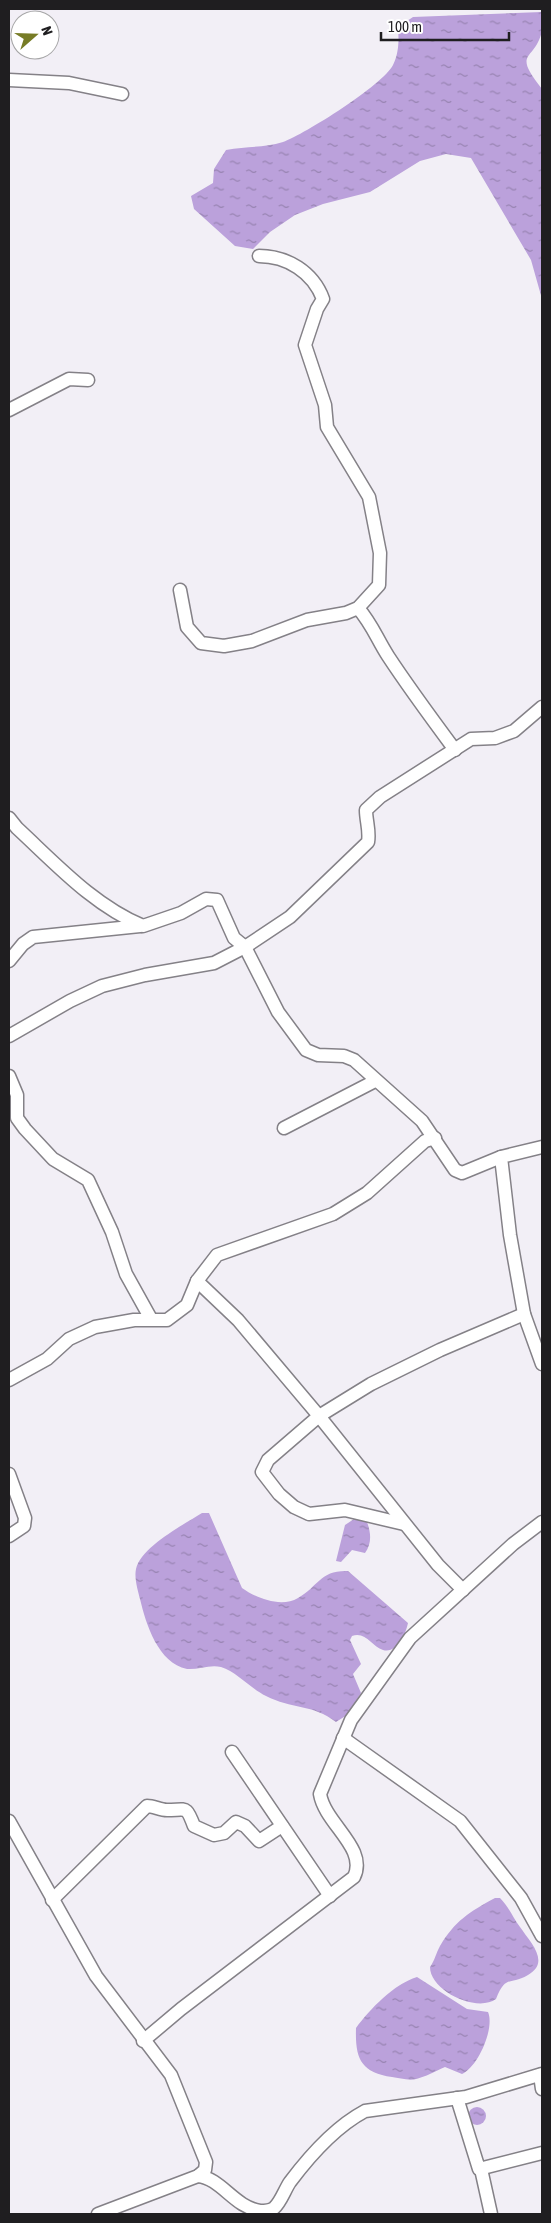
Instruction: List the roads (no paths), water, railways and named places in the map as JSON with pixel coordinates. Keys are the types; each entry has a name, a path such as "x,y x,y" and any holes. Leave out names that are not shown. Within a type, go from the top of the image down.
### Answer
{"street":[{"path":"9,80 69,83 122,94"},
{"path":"180,590 187,627 201,643 224,646 252,641 307,620 346,613 358,608 379,585 380,553 369,498 327,427 325,405 305,345 317,309 323,299 318,286 306,271 273,256 259,256"},
{"path":"9,410 69,378 88,380"},
{"path":"358,608 372,623 386,652 455,750"},
{"path":"9,1036 102,986 145,975 214,963 245,947 290,917 368,842 370,833 366,823 366,810 380,797 471,739 495,738 514,731 542,707"},
{"path":"9,818 17,828 80,887 121,917 143,926"},
{"path":"9,961 23,944 33,936 60,932 143,926 181,913 206,899 218,900 234,938 245,947 278,1012 306,1050 318,1055 344,1056 354,1060 375,1081 422,1121 449,1164 455,1170 462,1173 501,1157 542,1147"},
{"path":"9,1076 17,1095 17,1118 25,1129 53,1159 88,1180 112,1232 126,1274 151,1319"},
{"path":"284,1128 375,1081"},
{"path":"9,1380 47,1359 69,1339 94,1327 151,1319 167,1320 187,1305 196,1280 217,1255 333,1214 367,1193 425,1141 434,1138"},
{"path":"501,1157 510,1235 524,1314 542,1364"},
{"path":"196,1280 238,1320 319,1416 438,1565 463,1590"},
{"path":"404,1524 345,1510 309,1514 294,1508 279,1494 262,1472 268,1460 319,1416 371,1384 440,1350 524,1314"},
{"path":"9,1474 25,1518 24,1526 9,1536"},
{"path":"143,2041 181,2009 354,1878 357,1870 355,1853 322,1806 320,1794 351,1720 410,1638 514,1544 542,1522"},
{"path":"343,1738 460,1821 521,1898 542,1936"},
{"path":"232,1752 330,1896"},
{"path":"52,1900 147,1806 154,1806 165,1810 182,1808 188,1811 194,1826 214,1835 224,1833 236,1822 245,1826 260,1841 282,1826"},
{"path":"9,1821 26,1856 96,1976 143,2041 171,2075 206,2162 205,2170 198,2176 98,2214"},
{"path":"9,1842 26,1856"},
{"path":"198,2176 205,2176 215,2182 224,2192 251,2209 275,2211 286,2188 307,2160 352,2118 376,2109 400,2108 458,2098 541,2075 542,2089"},
{"path":"458,2098 479,2169 482,2169 491,2214"},
{"path":"482,2169 542,2153"}],"water":[{"path":"542,12 542,31 539,41 528,57 527,62 533,77 542,89 542,299 531,260 471,158 446,154 420,161 370,192 323,204 295,215 270,232 253,249 235,246 194,209 191,196 213,183 214,169 226,150 283,142 325,119 375,84 393,65 398,46 398,27 413,17"},
{"path":"202,1513 209,1513 242,1588 248,1592 277,1602 291,1601 305,1593 325,1576 339,1571 348,1571 408,1623 400,1642 393,1649 383,1650 365,1637 352,1636 350,1640 361,1664 353,1674 361,1693 347,1715 336,1722 319,1712 266,1696 227,1669 213,1666 187,1669 168,1659 161,1651 146,1620 136,1584 136,1569 139,1561 154,1545"},
{"path":"354,1519 367,1522 370,1538 369,1545 365,1553 352,1550 341,1562 336,1561 345,1525"},
{"path":"495,1898 500,1898 503,1901 533,1945 538,1958 538,1964 535,1970 528,1975 506,1983 499,1991 496,1999 488,2003 467,2001 456,1997 438,1984 432,1976 430,1967 440,1946 451,1930 470,1913"},
{"path":"417,1977 467,2009 488,2012 490,2019 484,2046 474,2064 462,2074 445,2067 416,2079 401,2079 373,2072 362,2062 359,2056 356,2028 368,2013 391,1991 408,1980"},
{"path":"477,2107 483,2110 486,2116 483,2122 477,2125 471,2122 468,2116 471,2110"}]}
